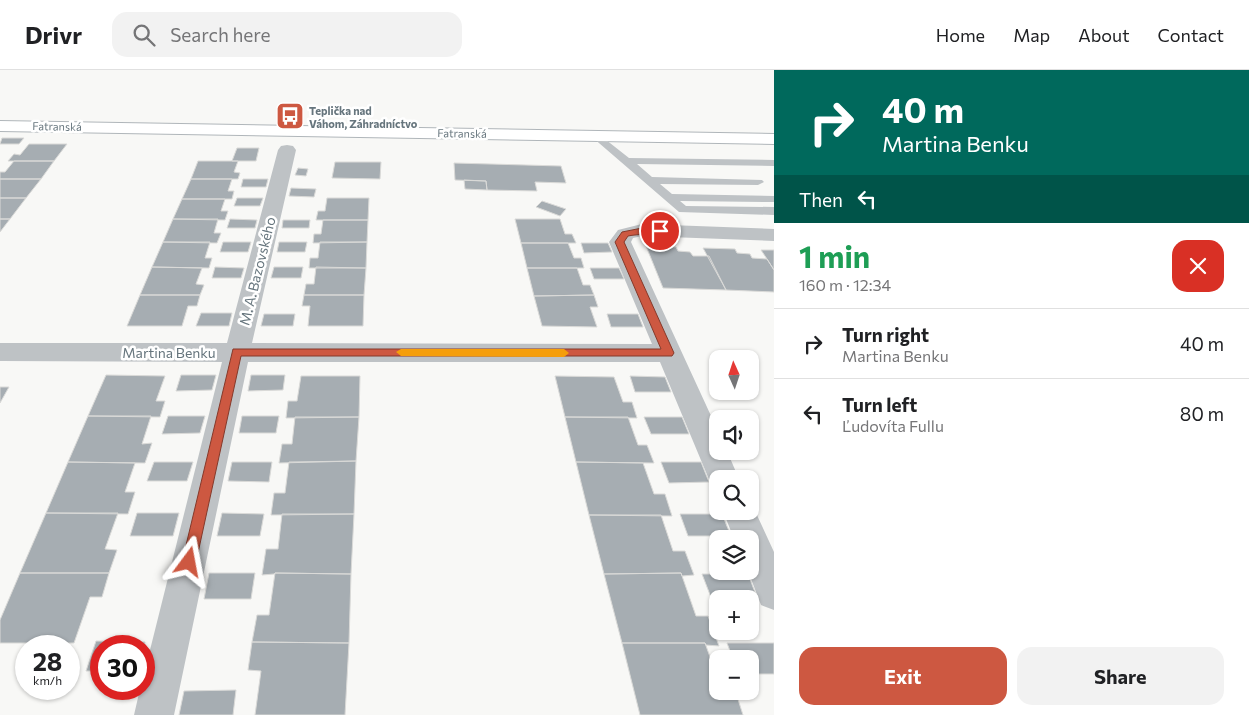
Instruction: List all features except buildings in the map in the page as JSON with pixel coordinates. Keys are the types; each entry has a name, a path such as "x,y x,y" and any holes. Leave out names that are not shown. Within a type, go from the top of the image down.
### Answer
{"main road":[{"name":"Fatranská","path":"0,126 774,139"}],"street":[{"name":"M. A. Bazovského","path":"154,715 237,352 287,150"},
{"path":"720,470 620,242 625,234 642,230 774,235"},
{"name":"Martina Benku","path":"0,352 668,353"},
{"path":"746,520 763,542 774,592"}],"lane":[{"path":"596,135 683,209 774,212"},
{"path":"626,161 774,163"},
{"path":"744,163 772,201"},
{"path":"648,180 758,182"},
{"path":"668,197 772,201"}],"slow traffic":[{"path":"401,352 564,353"}],"place":[{"name":"Teplička nad Váhom, Záhradníctvo","path":"290,116"}],"route":[{"path":"189,562 237,352 668,353 620,242 625,234 642,230 660,231"}]}
